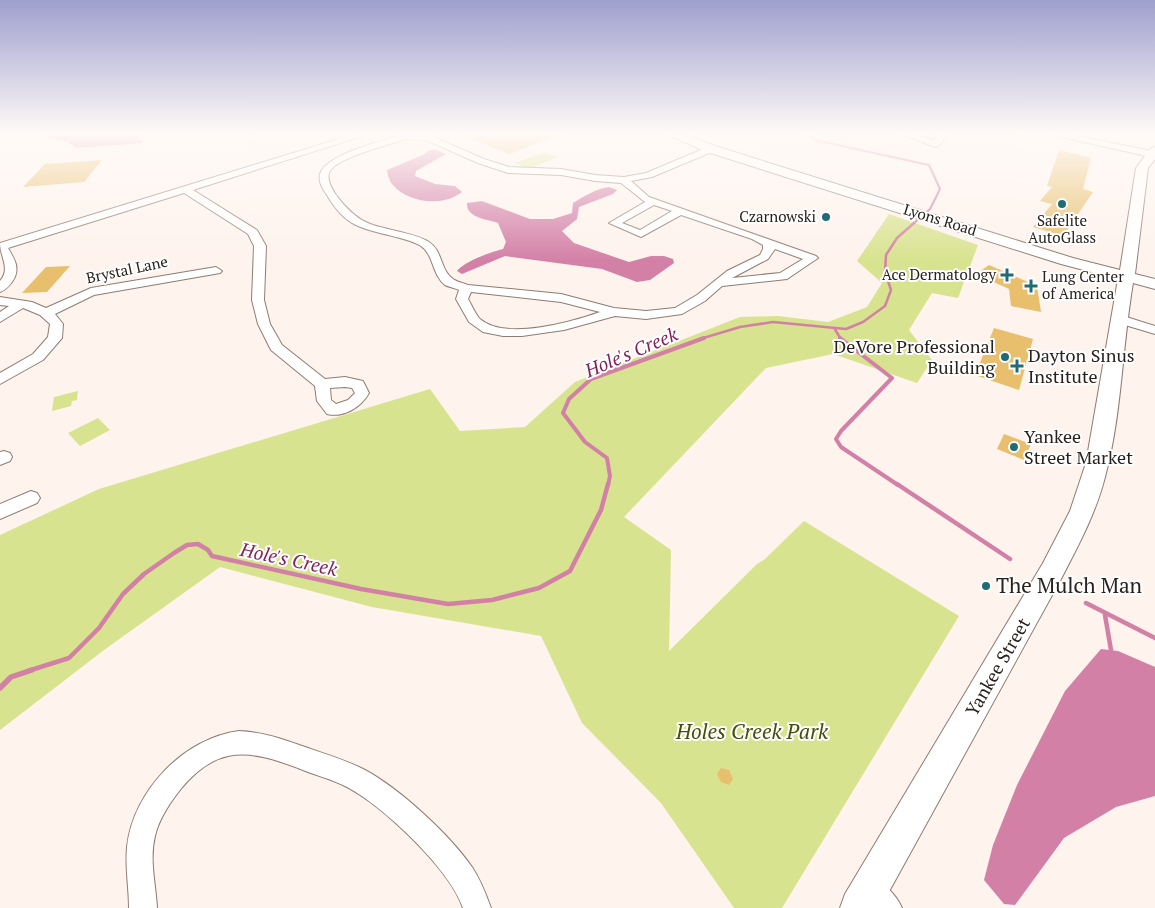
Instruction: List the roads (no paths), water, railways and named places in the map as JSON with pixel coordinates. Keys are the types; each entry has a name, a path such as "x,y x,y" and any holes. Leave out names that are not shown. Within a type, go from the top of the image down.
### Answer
{"street":[{"path":"0,288 11,275 13,268 0,246 230,175"},
{"path":"324,175 325,188 348,216 359,224 424,243 432,250 440,271 449,282 466,288 561,298 614,312 646,315 678,311 701,298 731,273 764,257 769,249 768,243"},
{"path":"580,175 624,180 647,175"},
{"name":"Lyons Road","path":"797,175 972,229 1059,258 1155,284"},
{"name":"Yankee Street","path":"872,902 1079,520 1097,468 1132,248 1141,175"},
{"path":"624,180 646,199 653,202 812,258 783,276 718,283"},
{"path":"185,189 253,232 260,246 258,300 264,324 276,347 322,384"},
{"path":"653,202 614,223 641,234 678,212"},
{"name":"Brystal Lane","path":"48,312 91,292 216,271"},
{"path":"466,288 462,299 477,323 489,329 526,332 553,330 614,312"},
{"path":"0,301 20,304 48,312 57,324 55,338 38,357 0,380"},
{"path":"0,318 20,304"},
{"path":"1120,319 1155,330"},
{"path":"0,512 31,498"},
{"path":"143,908 140,848 145,826 158,800 173,779 188,764 204,753 216,747 250,742 345,773 371,787 400,809 460,870 472,891 477,908"}],"waterway":[{"name":"Hole's Creek","path":"913,224 930,209 940,189 934,175"},
{"name":"Hole's Creek","path":"700,339 740,327 773,322 846,329 863,322 885,306 891,290 885,272 886,255 897,238 914,223"},
{"path":"834,328 841,339"},
{"name":"Hole's Creek","path":"608,485 610,476 607,458 585,442 563,413 569,399 591,379 704,338"},
{"path":"841,339 892,378 841,431 836,439 841,447 898,485"},
{"name":"Hole's Creek","path":"28,671 69,658 99,628 123,594 144,574 187,545 198,544 208,550 212,556 361,589 448,604 492,600 539,588 570,571 601,510 608,484"},
{"path":"897,484 1010,559"},
{"path":"1086,603 1155,638"},
{"path":"1105,615 1111,650"},
{"name":"Hole's Creek","path":"0,688 11,677 32,670"}],"place":[{"name":"Safelite AutoGlass","path":"1062,204"},
{"name":"Czarnowski","path":"826,217"},
{"name":"Ace Dermatology","path":"1007,275"},
{"name":"Lung Center of America","path":"1031,286"},
{"name":"DeVore Professional Building","path":"1005,357"},
{"name":"Dayton Sinus Institute","path":"1017,366"},
{"name":"Yankee Street Market","path":"1014,447"},
{"name":"The Mulch Man","path":"986,586"}],"park label":[{"name":"Holes Creek Park","path":"752,732"}]}
